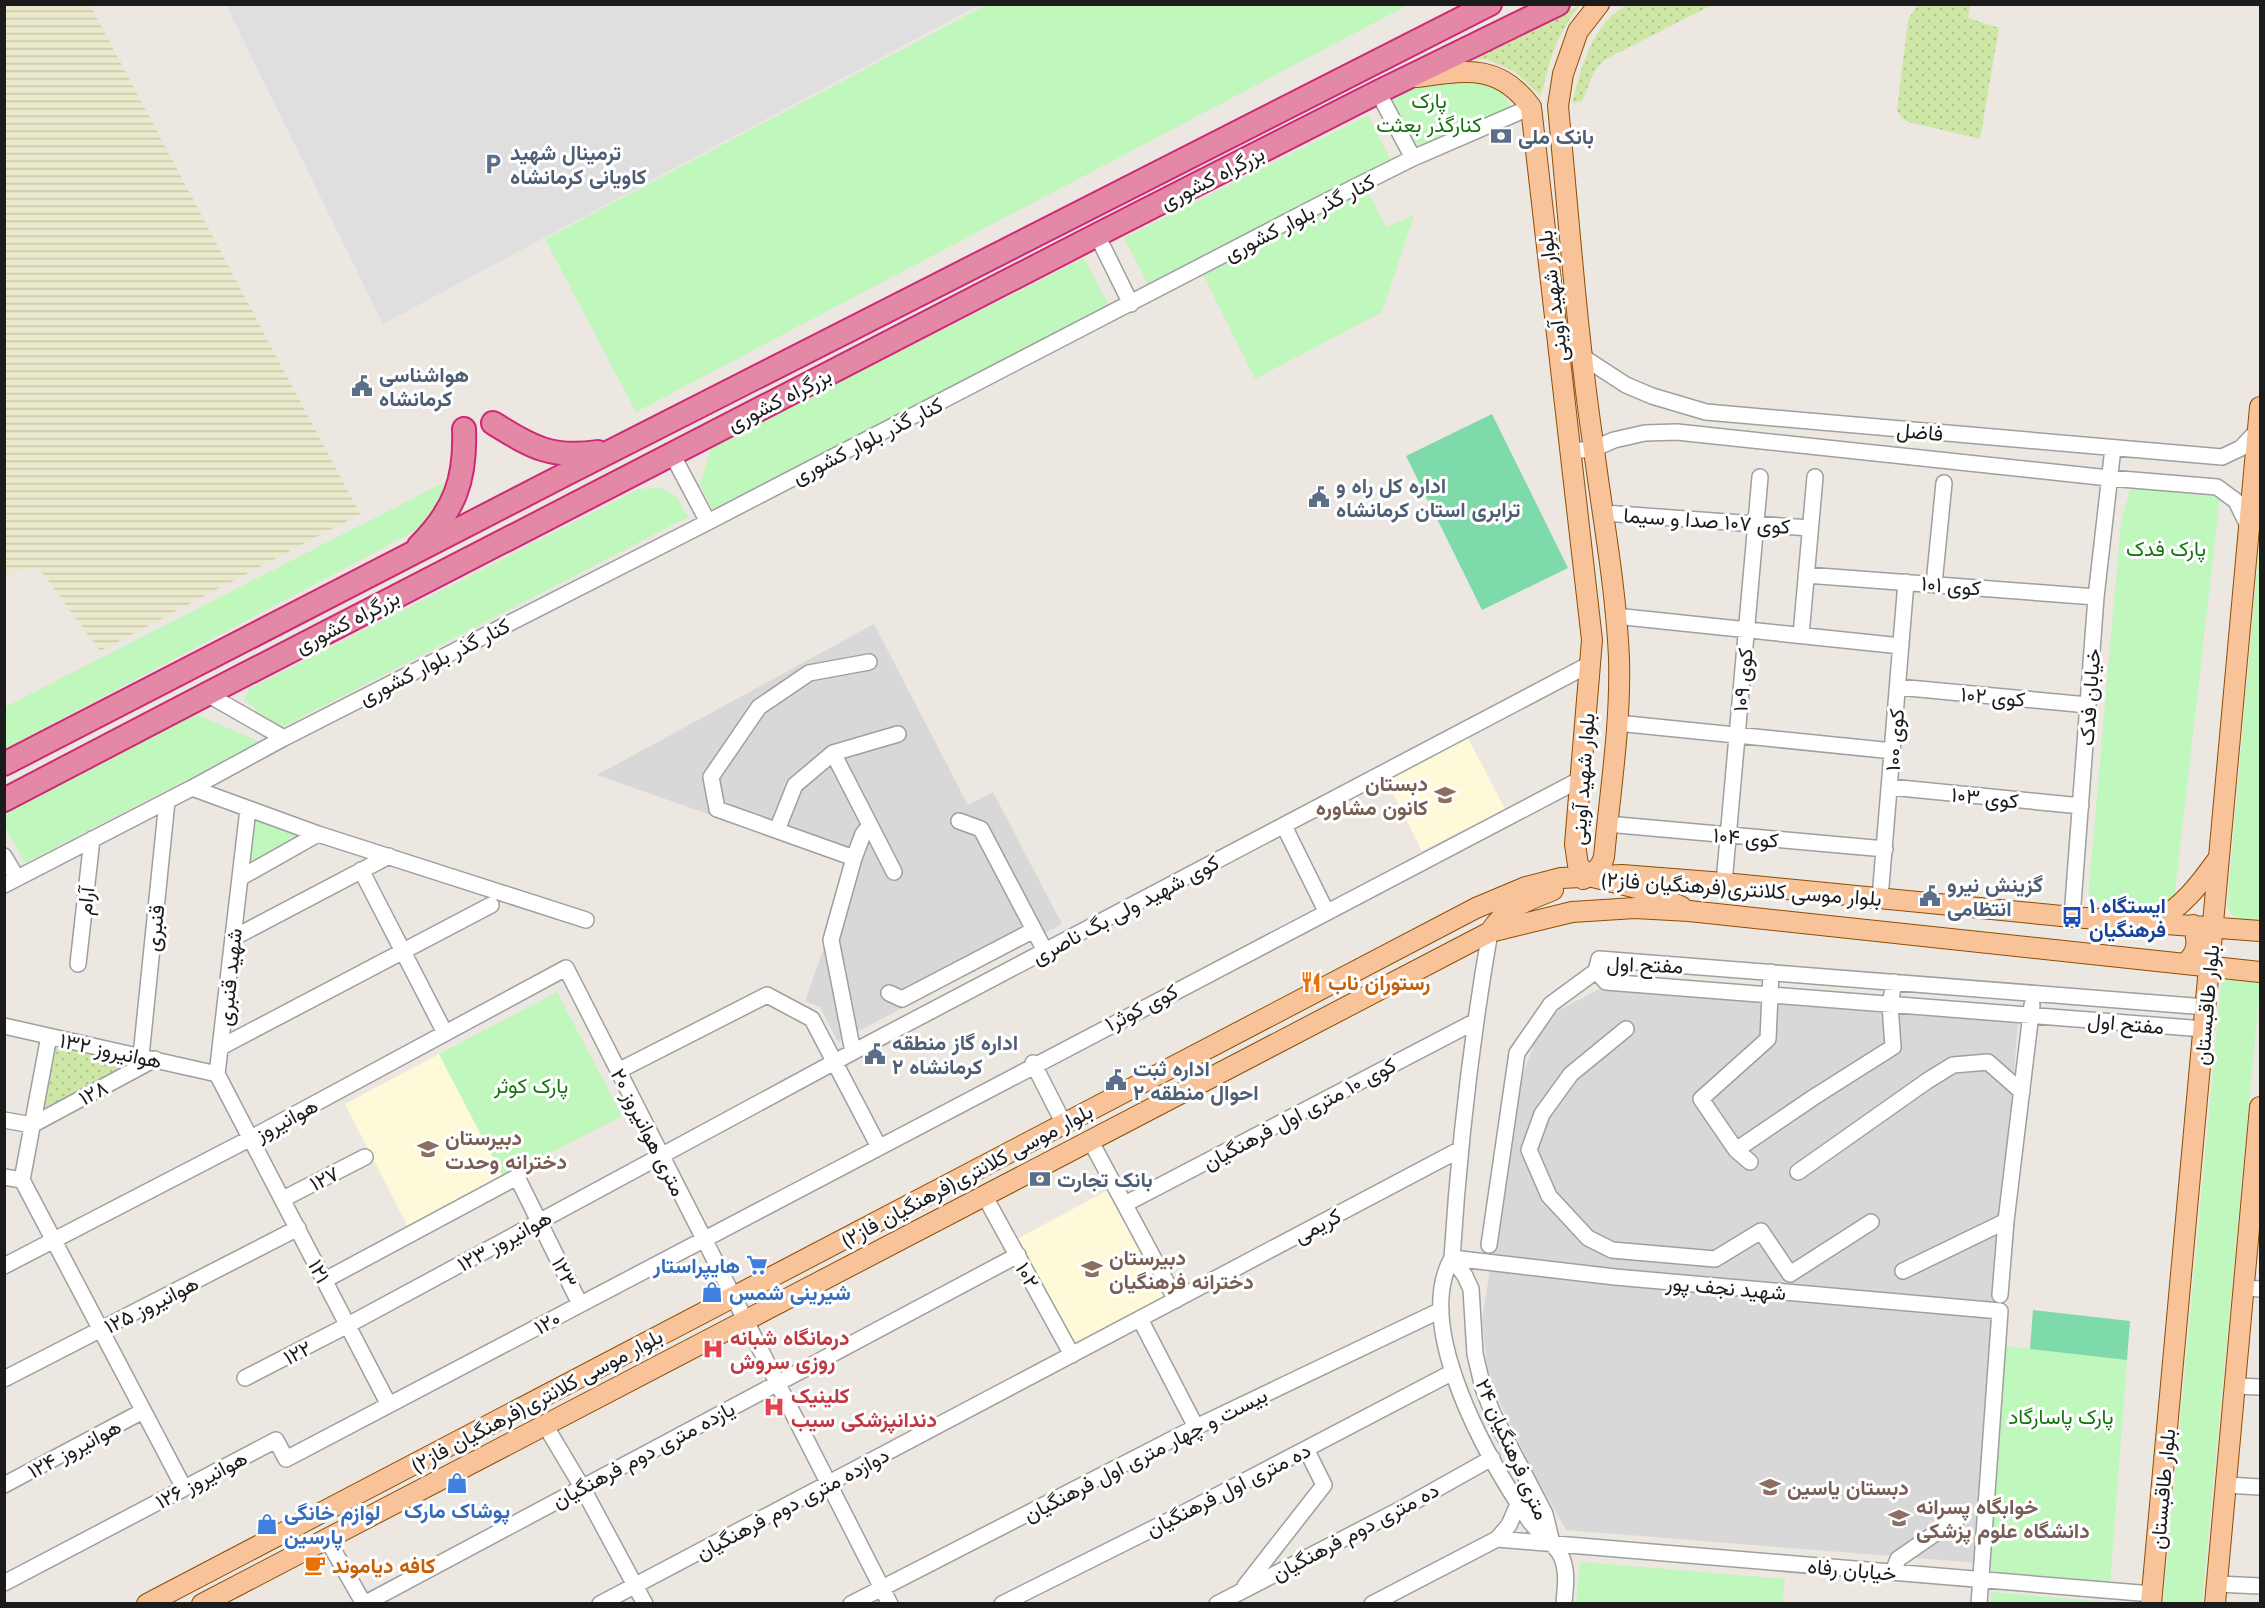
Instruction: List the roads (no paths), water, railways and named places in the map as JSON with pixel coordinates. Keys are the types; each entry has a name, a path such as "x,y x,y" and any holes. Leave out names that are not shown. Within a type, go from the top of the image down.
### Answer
{"highway":[{"name":"بزرگراه کشوری","path":"4,800 1097,235 1378,92 1558,4"},
{"name":"بزرگراه کشوری","path":"4,764 1477,7"},
{"path":"494,423 532,446 558,454 576,455 617,449"},
{"path":"399,560 420,545 441,519 459,488 464,458 464,429"},
{"path":"566,474 559,486 561,494 566,500 576,503"},
{"path":"480,518 493,521 500,529 500,535 494,545"}],"main road":[{"name":"بلوار شهید آوینی","path":"1531,106 1592,640 1575,844 1578,865 1589,876 1602,865 1617,723 1619,659 1604,513 1593,449 1558,106 1563,74 1578,31 1599,4"},
{"path":"1407,79 1466,70 1481,72 1513,85 1531,106 1558,106"},
{"name":"بلوار طاقبستان","path":"2152,1599 2260,407"},
{"path":"2153,923 2187,898 2218,859"},
{"name":"بلوار موسی کلانتری(فرهنگیان فاز۲)","path":"147,1604 1476,908 1526,887 1561,878 1622,875 2072,917 2260,931"},
{"path":"1490,932 1498,919 1508,910 1589,876 1645,890 1689,911"},
{"name":"بلوار موسی کلانتری(فرهنگیان فاز۲)","path":"202,1604 1490,932 1572,912 1635,908 1689,911 2260,972"},
{"path":"2186,963 2194,956 2197,947 2193,925"},
{"path":"2216,1594 2235,1386 2252,1289 2260,1107"}],"street":[{"path":"1378,92 1413,158"},
{"name":"کنار گذر بلوار کشوری","path":"11,882 284,738 1413,158 1531,106"},
{"path":"1097,235 1131,304"},
{"name":"فاضل","path":"1583,357 1626,385 1652,396 1706,412 2222,458 2241,448 2259,429"},
{"name":"فاضل","path":"1570,451 1593,449 1630,436 1677,432 2109,478 2217,487 2236,501 2250,530"},
{"name":"خیابان فدک","path":"2072,917 2096,597 2113,448"},
{"path":"672,454 708,522"},
{"name":"کوی ۱۰۹","path":"1724,883 1760,477"},
{"path":"1801,635 1815,477"},
{"path":"1934,584 1944,483"},
{"name":"کوی ۱۰۷ صدا و سیما","path":"1604,513 1810,528"},
{"name":"کوی ۱۰۱","path":"1806,575 2096,597"},
{"name":"کوی ۱۰۰","path":"1880,898 1906,582"},
{"path":"1615,616 1901,646"},
{"path":"854,858 717,809 711,777 759,707 809,673 869,662"},
{"name":"کوی شهید ولی بگ ناصری","path":"660,1156 1590,664"},
{"name":"کوی ۱۰۲","path":"1898,687 2088,705"},
{"path":"207,694 284,738"},
{"path":"1617,723 1893,751"},
{"path":"777,830 795,785 832,753 898,734"},
{"path":"832,753 894,872"},
{"name":"کوی کوثر۱","path":"704,1239 1033,1063 1581,779"},
{"name":"کوی ۱۰۳","path":"1890,787 2080,806"},
{"path":"192,788 318,834 586,920"},
{"name":"قنبری","path":"148,1057 167,801"},
{"name":"شهید قنبری","path":"217,1074 248,809"},
{"path":"959,821 981,829 1045,951"},
{"name":"کوی ۱۰۴","path":"1607,824 1885,849"},
{"path":"853,1052 831,940 854,858 863,834 870,825"},
{"path":"1284,826 1326,911"},
{"path":"240,878 318,834"},
{"name":"آرام","path":"78,964 92,839"},
{"path":"4,856 11,882"},
{"path":"233,938 388,856"},
{"path":"361,870 445,1033"},
{"path":"221,1047 491,905"},
{"path":"890,993 902,999 1034,930"},
{"name":"۲۴ متری فرهنگیان","path":"1490,932 1474,1022 1459,1150 1452,1258 1445,1269 1441,1286 1443,1338 1459,1394 1492,1458 1532,1524 1552,1543"},
{"name":"مفتح اول","path":"2204,1029 1606,982 1596,971 1599,959 2206,1007"},
{"name":"هوانیروز","path":"4,1266 251,1138 566,968"},
{"name":"۲۰ متری هوانیروز","path":"566,968 890,1604"},
{"path":"1489,1245 1517,1053 1551,1005 1596,971"},
{"path":"1749,1161 1736,1150 1701,1099 1768,1039 1771,972"},
{"path":"1736,1150 1814,1096 1893,1047 1890,1005 1894,982"},
{"path":"2000,1295 2006,1221 2033,993"},
{"path":"618,1071 767,995 812,1019 879,1147"},
{"name":"کوی ۱۰ متری اول فرهنگیان","path":"1125,1204 1474,1022"},
{"name":"هوانیروز ۱۳۲","path":"4,1026 217,1074"},
{"path":"1626,1029 1571,1074 1542,1114 1529,1150 1549,1196 1588,1238 1612,1250 1715,1259 1761,1231 1790,1275 1871,1222"},
{"path":"49,1036 22,1180 184,1488"},
{"name":"۱۲۸","path":"32,1125 148,1057"},
{"path":"1798,1172 1953,1065 1988,1062 2022,1092"},
{"path":"1033,1063 1064,1124"},
{"path":"217,1074 251,1138"},
{"path":"4,1120 32,1125"},
{"name":"۱۲۱","path":"251,1138 389,1404"},
{"path":"1090,1140 1176,1300"},
{"path":"1504,1145 1529,1150"},
{"name":"کریمی","path":"1176,1300 1459,1150"},
{"name":"۱۲۳ هوانیروز","path":"348,1325 660,1156"},
{"name":"۱۲۷","path":"283,1199 365,1157"},
{"path":"4,1177 22,1180"},
{"name":"۱۲۳","path":"325,1280 517,1177 580,1304"},
{"name":"۱۰۲","path":"984,1195 1072,1355"},
{"path":"1903,1270 2006,1221"},
{"name":"هوانیروز ۱۲۵","path":"4,1379 298,1228"},
{"name":"۱۲۰","path":"389,1404 704,1239"},
{"name":"یازده متری دوم فرهنگیان","path":"364,1604 1018,1255"},
{"name":"۲۴ متری فرهنگیان","path":"1452,1258 1466,1276 1471,1289 1475,1354 1483,1388 1493,1414 1545,1514 1552,1543"},
{"name":"شهید نجف پور","path":"1452,1258 1615,1277 2000,1311 1981,1580"},
{"name":"دوازده متری دوم فرهنگیان","path":"600,1604 1176,1300"},
{"name":"بیست و چهار متری اول فرهنگیان","path":"851,1604 1196,1427 1441,1310"},
{"path":"1140,1319 1196,1427"},
{"name":"۱۲۲","path":"245,1378 348,1325"},
{"name":"ده متری اول فرهنگیان","path":"1002,1604 1174,1518 1453,1371"},
{"path":"2235,1386 2260,1388"},
{"name":"هوانیروز ۱۲۶","path":"4,1583 276,1440 286,1459 389,1404"},
{"name":"هوانیروز ۱۲۴","path":"4,1485 143,1411"},
{"path":"545,1425 582,1487 645,1604"},
{"path":"1239,1597 1324,1485 1306,1449"},
{"name":"ده متری دوم فرهنگیان","path":"1218,1604 1239,1597 1492,1458"},
{"path":"2226,1485 2260,1487"},
{"path":"1372,1604 1497,1539 1509,1525 1518,1504"},
{"path":"1893,1572 1898,1559 1962,1515"},
{"path":"327,1539 364,1604"},
{"name":"خیابان رفاه","path":"1497,1539 1981,1580 2152,1599"},
{"path":"1552,1543 1562,1557 1567,1573 1564,1604"},
{"path":"1979,1604 1981,1580"},
{"path":"2216,1594 2260,1586"}],"place":[{"name":"بانک ملی","path":"1501,136"},
{"name":"ترمینال شهید کاویانی کرمانشاه","path":"493,164"},
{"name":"هواشناسی کرمانشاه","path":"362,386"},
{"name":"اداره کل راه و ترابری استان کرمانشاه","path":"1319,497"},
{"name":"دبستان کانون مشاوره","path":"1445,795"},
{"name":"گزینش نیرو انتظامی","path":"1930,896"},
{"name":"ایستگاه ۱ فرهنگیان","path":"2072,917"},
{"name":"رستوران ناب","path":"1311,982"},
{"name":"اداره گاز منطقه ۲ کرمانشاه","path":"875,1054"},
{"name":"اداره ثبت احوال منطقه ۲","path":"1116,1080"},
{"name":"دبیرستان دخترانه وحدت","path":"428,1149"},
{"name":"بانک تجارت","path":"1040,1179"},
{"name":"هایپراستار","path":"757,1265"},
{"name":"دبیرستان دخترانه فرهنگیان","path":"1092,1269"},
{"name":"شیرینی شمس","path":"712,1292"},
{"name":"درمانگاه شبانه روزی سروش","path":"713,1349"},
{"name":"کلینیک دندانپزشکی سیب","path":"774,1407"},
{"name":"پوشاک مارک","path":"457,1483"},
{"name":"دبستان یاسین","path":"1770,1487"},
{"name":"خوابگاه پسرانه دانشگاه علوم پزشکی","path":"1899,1518"},
{"name":"لوازم خانگی پارسین","path":"267,1524"},
{"name":"کافه دیاموند","path":"315,1565"}],"park label":[{"name":"پارک کنارگذر بعثت","path":"1429,112"},
{"name":"پارک فدک","path":"2166,548"},
{"name":"پارک کوثر","path":"531,1085"},
{"name":"پارک پاسارگاد","path":"2061,1416"}]}
